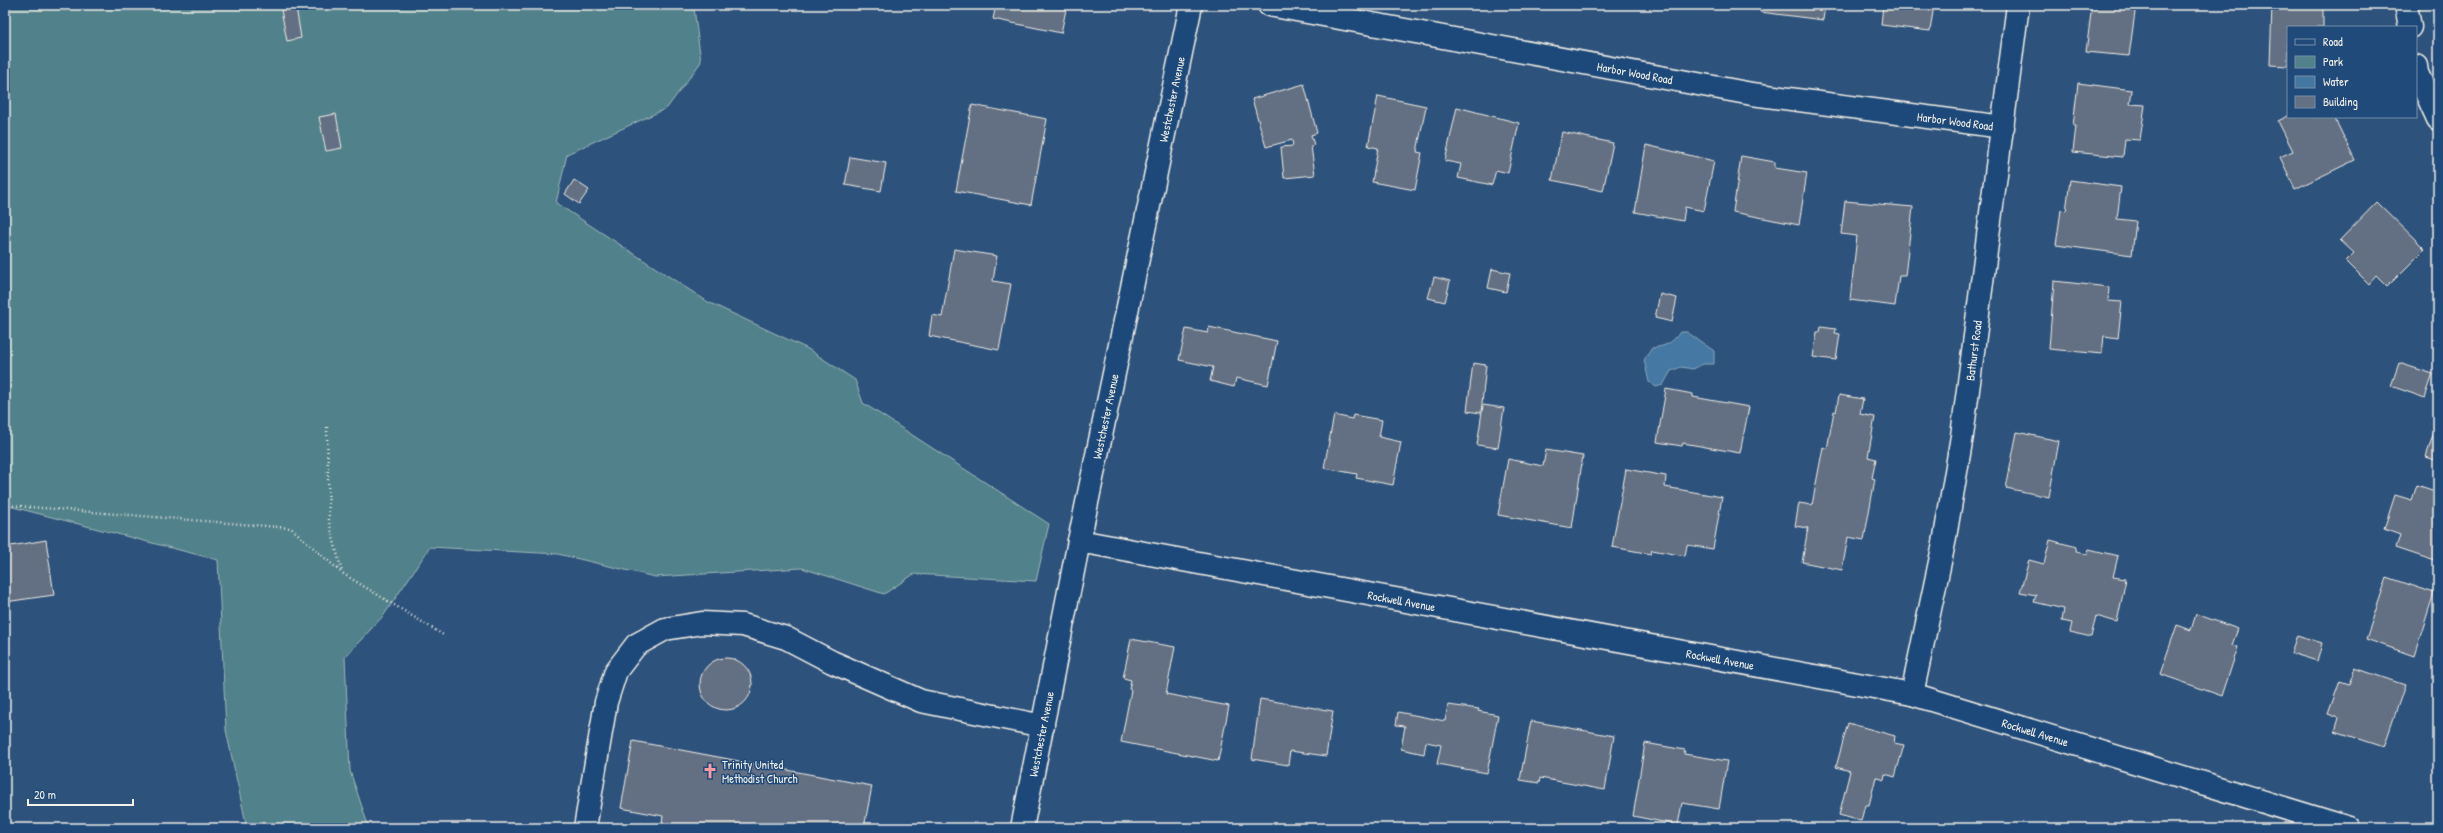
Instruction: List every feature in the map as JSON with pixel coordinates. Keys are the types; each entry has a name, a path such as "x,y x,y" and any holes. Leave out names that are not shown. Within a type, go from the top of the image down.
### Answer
{"street":[{"name":"Westchester Avenue","path":"1022,828 1079,541 1191,5"},
{"name":"Harbor Wood Road","path":"1269,5 1752,94 2003,127"},
{"name":"Bathurst Road","path":"1912,694 1944,543 1962,436 2018,5"},
{"path":"2406,5 2410,26"},
{"path":"2417,73 2438,119"},
{"name":"Rockwell Avenue","path":"1079,541 1912,694 2349,828"},
{"path":"585,828 606,702 616,671 636,645 665,629 702,623 743,625 786,638 832,662 921,701 1043,726"}],"path":[{"path":"327,427 329,522 342,573"},
{"path":"5,505 291,528 342,573 445,636"}],"green space":[{"path":"5,5 807,5 694,8 701,62 667,108 567,154 556,203 708,302 808,349 855,380 863,403 1049,524 1036,581 914,574 884,594 802,568 655,577 558,554 430,547 384,615 345,657 350,771 369,828 247,828 226,730 218,560 5,505"}],"water":[{"path":"1680,332 1687,332 1714,351 1714,364 1703,364 1693,369 1681,367 1671,371 1663,385 1656,387 1649,382 1644,360 1652,348 1669,343"}],"building":[{"path":"996,5 1067,5 1061,33 993,19"},
{"path":"1761,5 1825,5 1823,20 1760,12"},
{"path":"1883,5 1934,5 1930,31 1881,25"},
{"path":"2092,5 2136,5 2129,56 2086,52"},
{"path":"2272,5 2323,5 2323,26 2287,26 2287,66 2270,65"},
{"path":"296,7 301,38 287,41 281,10"},
{"path":"2078,83 2132,90 2130,104 2145,105 2140,140 2125,139 2123,157 2073,152 2076,126 2073,126"},
{"path":"1304,84 1317,133 1311,135 1314,145 1311,146 1315,175 1284,178 1281,147 1293,146 1292,140 1266,147 1252,99"},
{"path":"1378,96 1426,106 1417,152 1422,153 1415,190 1372,182 1378,148 1368,146"},
{"path":"972,105 1047,119 1031,205 956,191"},
{"path":"1457,107 1519,123 1508,173 1496,170 1492,185 1458,178 1461,164 1445,161"},
{"path":"336,114 342,148 326,151 319,117"},
{"path":"2287,116 2287,118 2334,118 2355,160 2295,189 2280,157 2293,151 2278,121"},
{"path":"1562,132 1613,143 1603,191 1552,180"},
{"path":"1646,145 1714,161 1704,211 1685,207 1683,221 1635,212"},
{"path":"1741,156 1775,162 1775,168 1807,173 1799,225 1733,212"},
{"path":"850,157 886,163 881,191 845,185"},
{"path":"574,180 589,190 579,204 565,194"},
{"path":"2070,180 2121,187 2117,219 2136,221 2132,255 2056,245 2061,210 2066,211"},
{"path":"1845,201 1913,207 1905,276 1899,276 1895,306 1850,300 1857,236 1841,234"},
{"path":"2377,202 2425,249 2387,287 2376,276 2369,284 2346,261 2354,253 2340,240"},
{"path":"954,249 997,256 993,281 1011,284 999,350 929,336 932,315 942,317"},
{"path":"1492,269 1510,273 1506,292 1488,288"},
{"path":"1434,277 1450,281 1445,302 1428,298"},
{"path":"2054,281 2109,287 2108,301 2122,302 2118,338 2104,336 2102,354 2049,349"},
{"path":"1660,294 1677,298 1672,322 1655,318"},
{"path":"1209,327 1277,341 1268,385 1236,378 1234,387 1210,381 1213,367 1179,360 1186,329 1208,333"},
{"path":"1821,327 1836,329 1835,333 1840,334 1836,360 1813,357 1817,332 1820,332"},
{"path":"1473,363 1486,365 1481,413 1467,411"},
{"path":"2399,363 2433,374 2425,398 2391,386"},
{"path":"1666,389 1693,394 1693,397 1749,407 1740,453 1683,443 1682,446 1657,442"},
{"path":"1839,395 1863,399 1860,414 1875,417 1868,457 1876,459 1872,478 1875,479 1864,540 1848,537 1842,570 1802,562 1808,528 1795,526 1799,503 1812,505 1823,447 1827,449 1834,411 1836,412"},
{"path":"1483,405 1504,408 1498,448 1477,445"},
{"path":"1334,415 1352,419 1353,415 1382,420 1379,437 1401,442 1393,485 1356,478 1357,474 1324,468"},
{"path":"2438,419 2438,461 2426,457"},
{"path":"2017,432 2059,441 2049,497 2006,488"},
{"path":"1546,450 1583,456 1572,528 1498,515 1508,459 1543,466"},
{"path":"1626,469 1666,476 1665,487 1722,497 1713,549 1687,545 1685,556 1652,550 1651,554 1612,547"},
{"path":"2417,485 2438,492 2438,562 2396,548 2400,535 2384,529 2395,495 2412,500"},
{"path":"46,540 54,595 5,602 5,547"},
{"path":"2050,540 2077,547 2076,552 2087,554 2089,549 2118,556 2113,577 2126,579 2117,622 2096,616 2091,637 2070,632 2072,623 2062,621 2064,609 2034,602 2036,595 2020,592 2029,560 2044,564"},
{"path":"2387,577 2434,593 2414,656 2366,639"},
{"path":"2196,614 2238,629 2232,645 2238,647 2222,696 2160,674 2177,625 2191,630"},
{"path":"2297,635 2322,643 2317,661 2291,653"},
{"path":"1131,639 1175,647 1166,694 1229,706 1218,761 1121,742 1131,690 1129,689 1131,680 1123,678"},
{"path":"726,658 736,660 744,666 750,674 752,684 750,694 744,702 736,708 726,710 716,708 708,702 702,694 700,684 702,674 708,666 716,660"},
{"path":"2355,668 2405,685 2384,747 2335,731 2339,718 2328,714 2340,681 2349,684"},
{"path":"1260,699 1333,711 1326,756 1290,751 1288,765 1252,759"},
{"path":"1448,705 1479,709 1478,711 1498,715 1487,773 1437,764 1441,745 1426,742 1424,754 1401,749 1405,726 1396,725 1398,712 1445,721"},
{"path":"1531,721 1614,736 1605,790 1540,778 1539,783 1520,780"},
{"path":"1848,723 1895,736 1894,743 1904,745 1895,777 1885,774 1884,780 1876,777 1869,805 1865,805 1861,821 1839,815 1850,771 1836,767"},
{"name":"Trinity United Methodist Church","path":"633,741 872,786 864,828 661,828 663,816 621,808"},
{"path":"1645,743 1685,750 1684,754 1727,761 1719,809 1682,803 1678,825 1633,816"}],"place":[{"name":"Trinity United Methodist Church","path":"710,771"}]}
